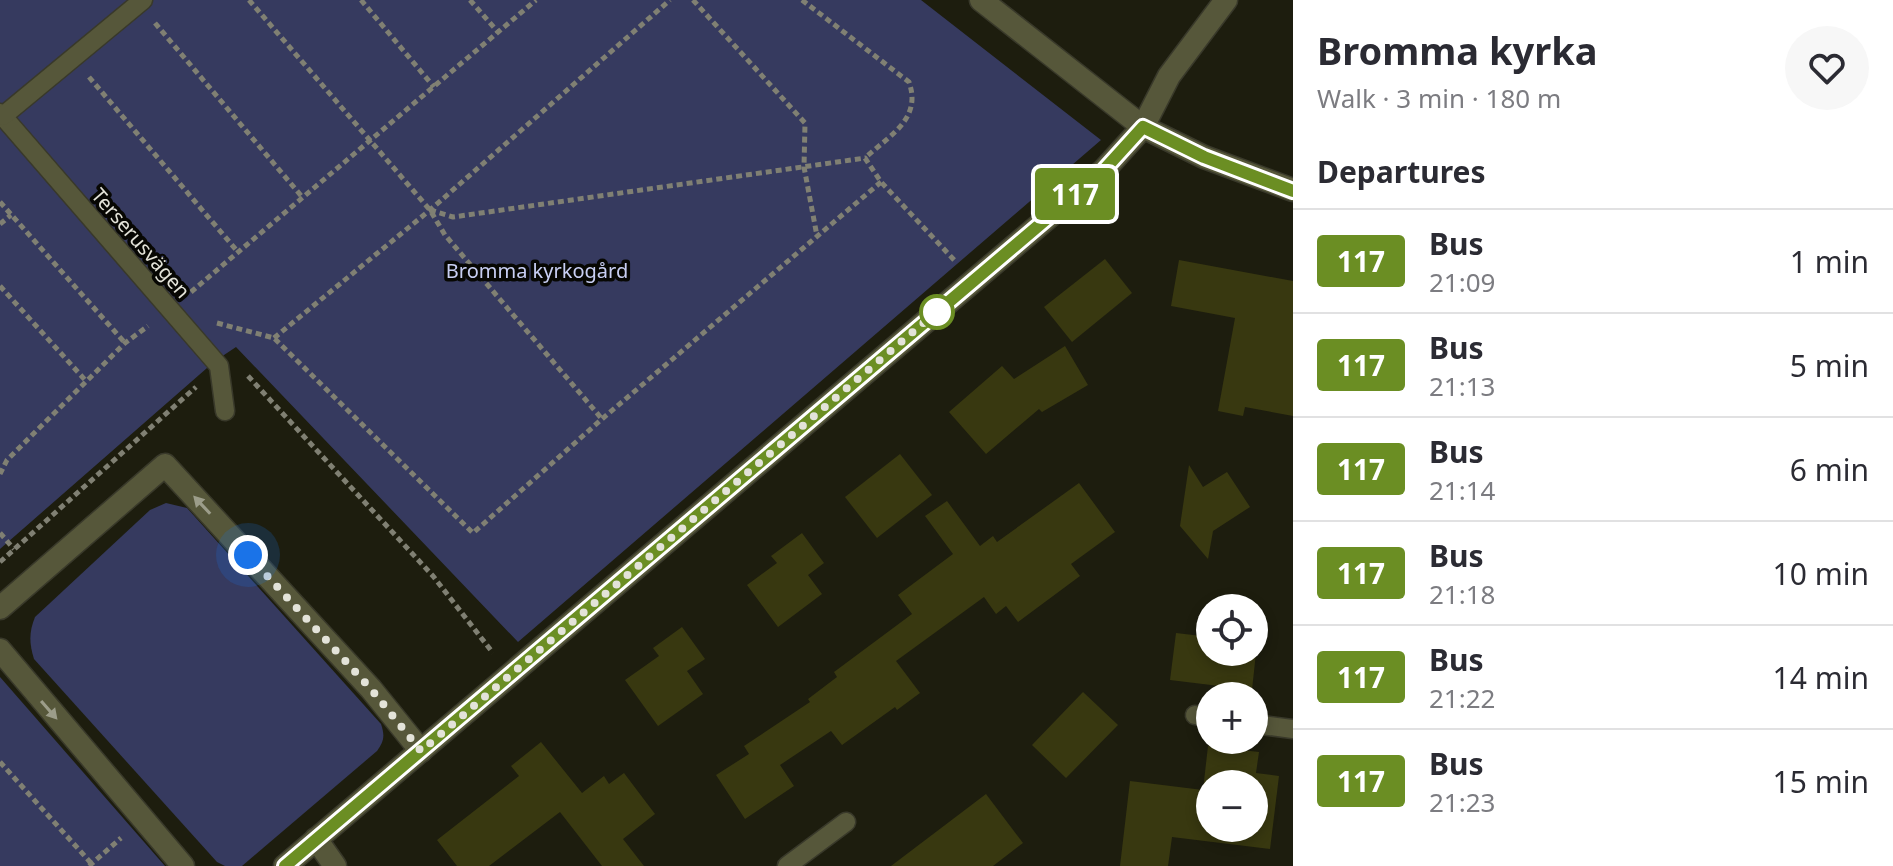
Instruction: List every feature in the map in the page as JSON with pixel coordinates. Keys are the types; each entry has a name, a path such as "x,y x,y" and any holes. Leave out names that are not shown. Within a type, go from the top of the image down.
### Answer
{"street":[{"path":"981,0 1143,127 1204,157 1293,190"},
{"path":"285,866 1104,170 1143,127 1169,76 1226,0"},
{"path":"0,608 165,465 371,689 421,751"},
{"path":"0,650 183,866"},
{"path":"316,839 335,866"}],"lane":[{"path":"2,114 141,2"},
{"name":"Terserusvägen","path":"2,114 219,366"},
{"path":"219,366 225,411"},
{"path":"1268,726 1293,729"},
{"path":"787,866 846,822"}],"path":[{"path":"249,0 430,210 445,235 602,419"},
{"path":"361,0 434,87"},
{"path":"470,0 498,32"},
{"path":"0,474 7,460 125,343 169,310 536,0"},
{"path":"274,338 430,210 670,0"},
{"path":"693,0 805,123 804,167 817,236"},
{"path":"430,210 453,217 865,158 908,118 914,98 909,82 802,0"},
{"path":"141,2 303,198"},
{"path":"73,58 238,252"},
{"path":"865,158 881,182 972,282"},
{"path":"169,310 274,338 473,533 881,182"},
{"path":"0,202 125,343"},
{"path":"0,224 11,215"},
{"path":"0,286 86,381"},
{"path":"0,562 231,358 433,576 493,653"},
{"path":"0,533 14,549"},
{"path":"0,762 90,865 125,834"}],"green space":[{"name":"Bromma kyrkogård","path":"0,0 921,0 1101,140 518,642 236,347 215,361 0,549"},
{"path":"166,503 187,508 381,724 383,732 377,751 242,866 225,866 217,862 34,659 31,648 35,617 150,510"},
{"path":"0,677 165,866 0,866"}],"building":[{"path":"1105,259 1132,293 1072,342 1044,307"},
{"path":"1179,260 1293,281 1293,416 1245,407 1243,416 1218,411 1235,318 1171,306"},
{"path":"1065,346 1088,385 1042,412 1039,409 986,454 949,412 1002,366 1014,379"},
{"path":"900,454 932,495 877,538 845,497"},
{"path":"1189,465 1203,487 1227,472 1250,507 1213,531 1208,559 1180,526"},
{"path":"1079,483 1115,532 1071,564 1080,576 1018,622 1006,606 996,614 984,597 896,661 920,693 842,745 831,731 780,765 794,786 745,819 716,775 749,754 744,746 810,702 808,699 837,677 834,672 912,614 898,595 953,554 925,516 947,501 980,546 993,536 997,542"},
{"path":"802,533 824,563 808,575 822,594 778,627 747,585 777,563 771,556"},
{"path":"682,627 705,659 687,671 703,694 658,726 625,680 659,656 653,648"},
{"path":"1176,633 1196,635 1196,666 1255,666 1253,682 1196,683 1170,680"},
{"path":"1083,692 1118,725 1066,778 1032,745"},
{"path":"541,742 582,793 604,776 609,784 624,773 655,814 623,839 644,866 602,866 560,812 489,866 457,866 437,840 519,776 511,766"},
{"path":"1207,754 1259,754 1256,770 1205,770"},
{"path":"1268,775 1279,776 1270,849 1213,842 1268,842"},
{"path":"1130,781 1196,789 1196,840 1172,837 1168,866 1120,866"},
{"path":"986,794 1023,843 993,866 891,866"}],"bus line":[{"name":"117","path":"285,866 1104,170 1143,127 1204,157 1293,191"}],"route":[{"path":"248,555 371,689 421,751 948,302 937,312"}]}
